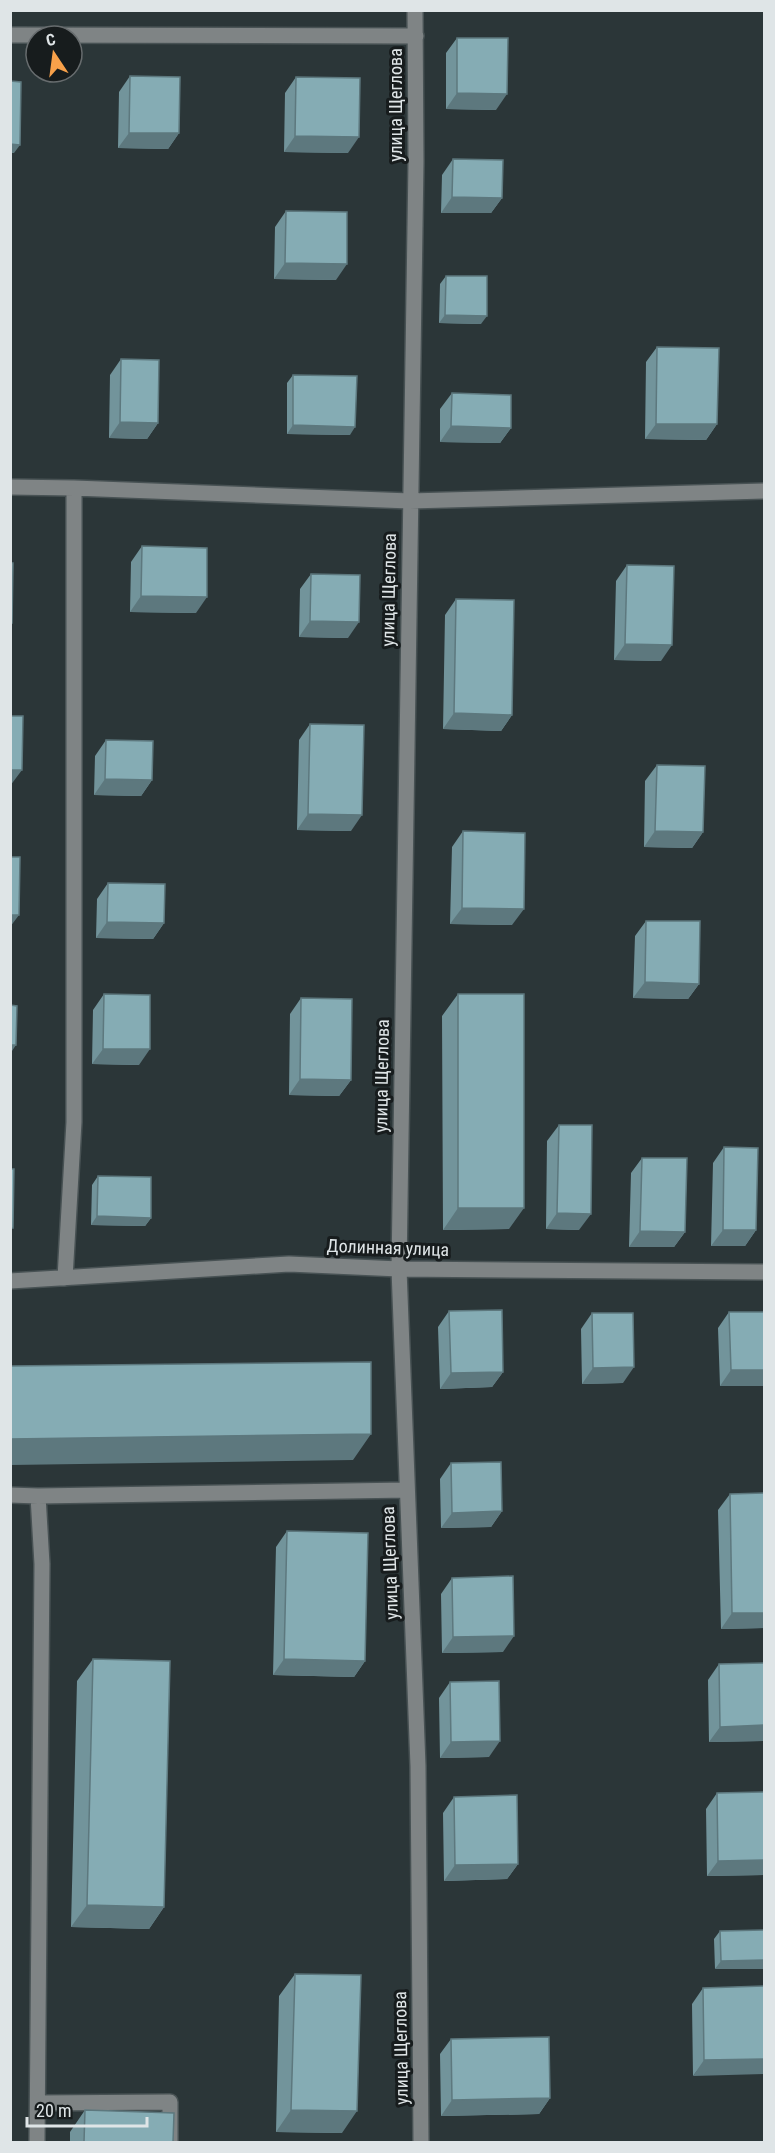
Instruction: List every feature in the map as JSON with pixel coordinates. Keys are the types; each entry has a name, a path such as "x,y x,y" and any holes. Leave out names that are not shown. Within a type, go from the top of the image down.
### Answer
{"street":[{"name":"улица Щеглова","path":"416,10 416,162 399,1269 418,1766 421,2142"},
{"path":"10,35 416,36"},
{"path":"10,487 410,501 765,491"},
{"path":"65,1278 74,1122 74,488"},
{"name":"Долинная улица","path":"10,1281 290,1264 399,1269 765,1272"},
{"path":"10,1495 407,1490"},
{"path":"37,2142 42,1564 38,1496"},
{"path":"38,2103 170,2102 170,2142"}],"building":[{"path":"457,38 508,38 507,94 457,93"},
{"path":"130,76 180,77 179,133 129,133"},
{"path":"296,77 360,78 359,137 295,136"},
{"path":"10,81 21,82 20,145 10,144"},
{"path":"453,159 503,160 502,198 452,197"},
{"path":"286,211 347,212 347,264 285,263"},
{"path":"446,276 487,276 487,316 445,315"},
{"path":"657,347 719,348 717,424 656,424"},
{"path":"121,359 159,360 158,423 120,422"},
{"path":"293,375 357,376 355,427 293,425"},
{"path":"452,393 511,395 511,428 451,426"},
{"path":"142,546 207,548 207,597 141,596"},
{"path":"10,563 13,563 12,623 10,623"},
{"path":"627,565 674,566 672,645 625,644"},
{"path":"311,574 360,575 359,622 310,621"},
{"path":"456,599 514,600 512,715 454,713"},
{"path":"10,716 23,716 22,770 10,770"},
{"path":"310,724 364,725 362,815 308,814"},
{"path":"106,740 153,741 152,780 105,779"},
{"path":"657,765 705,766 703,832 655,831"},
{"path":"463,831 525,833 524,909 462,908"},
{"path":"10,857 20,857 19,915 10,915"},
{"path":"108,883 165,884 164,923 107,922"},
{"path":"646,921 700,921 699,984 645,982"},
{"path":"104,994 150,995 150,1049 103,1049"},
{"path":"458,994 524,994 524,1208 458,1208"},
{"path":"301,998 352,999 351,1080 300,1079"},
{"path":"10,1005 17,1006 16,1045 10,1045"},
{"path":"559,1125 592,1125 591,1214 557,1213"},
{"path":"724,1147 758,1148 756,1230 723,1230"},
{"path":"642,1158 687,1158 685,1232 640,1231"},
{"path":"10,1169 14,1169 13,1228 10,1228"},
{"path":"98,1176 151,1177 151,1218 97,1216"},
{"path":"502,1310 503,1372 451,1373 449,1311"},
{"path":"729,1312 765,1312 765,1370 731,1370"},
{"path":"592,1313 633,1313 634,1367 593,1368"},
{"path":"371,1362 371,1434 10,1439 10,1366"},
{"path":"501,1462 502,1511 452,1513 451,1463"},
{"path":"765,1493 765,1613 732,1613 730,1494"},
{"path":"287,1531 368,1533 365,1661 284,1659"},
{"path":"513,1576 514,1636 453,1637 452,1578"},
{"path":"93,1659 170,1661 164,1907 87,1905"},
{"path":"765,1663 765,1725 720,1727 719,1664"},
{"path":"499,1681 500,1741 451,1742 450,1682"},
{"path":"765,1792 765,1860 718,1861 717,1793"},
{"path":"517,1795 518,1864 455,1865 454,1797"},
{"path":"765,1930 765,1960 721,1961 720,1931"},
{"path":"295,1974 361,1975 357,2111 291,2110"},
{"path":"765,1986 765,2059 704,2060 703,1988"},
{"path":"549,2037 550,2098 452,2100 451,2039"},
{"path":"85,2110 174,2113 173,2142 84,2142"}]}
